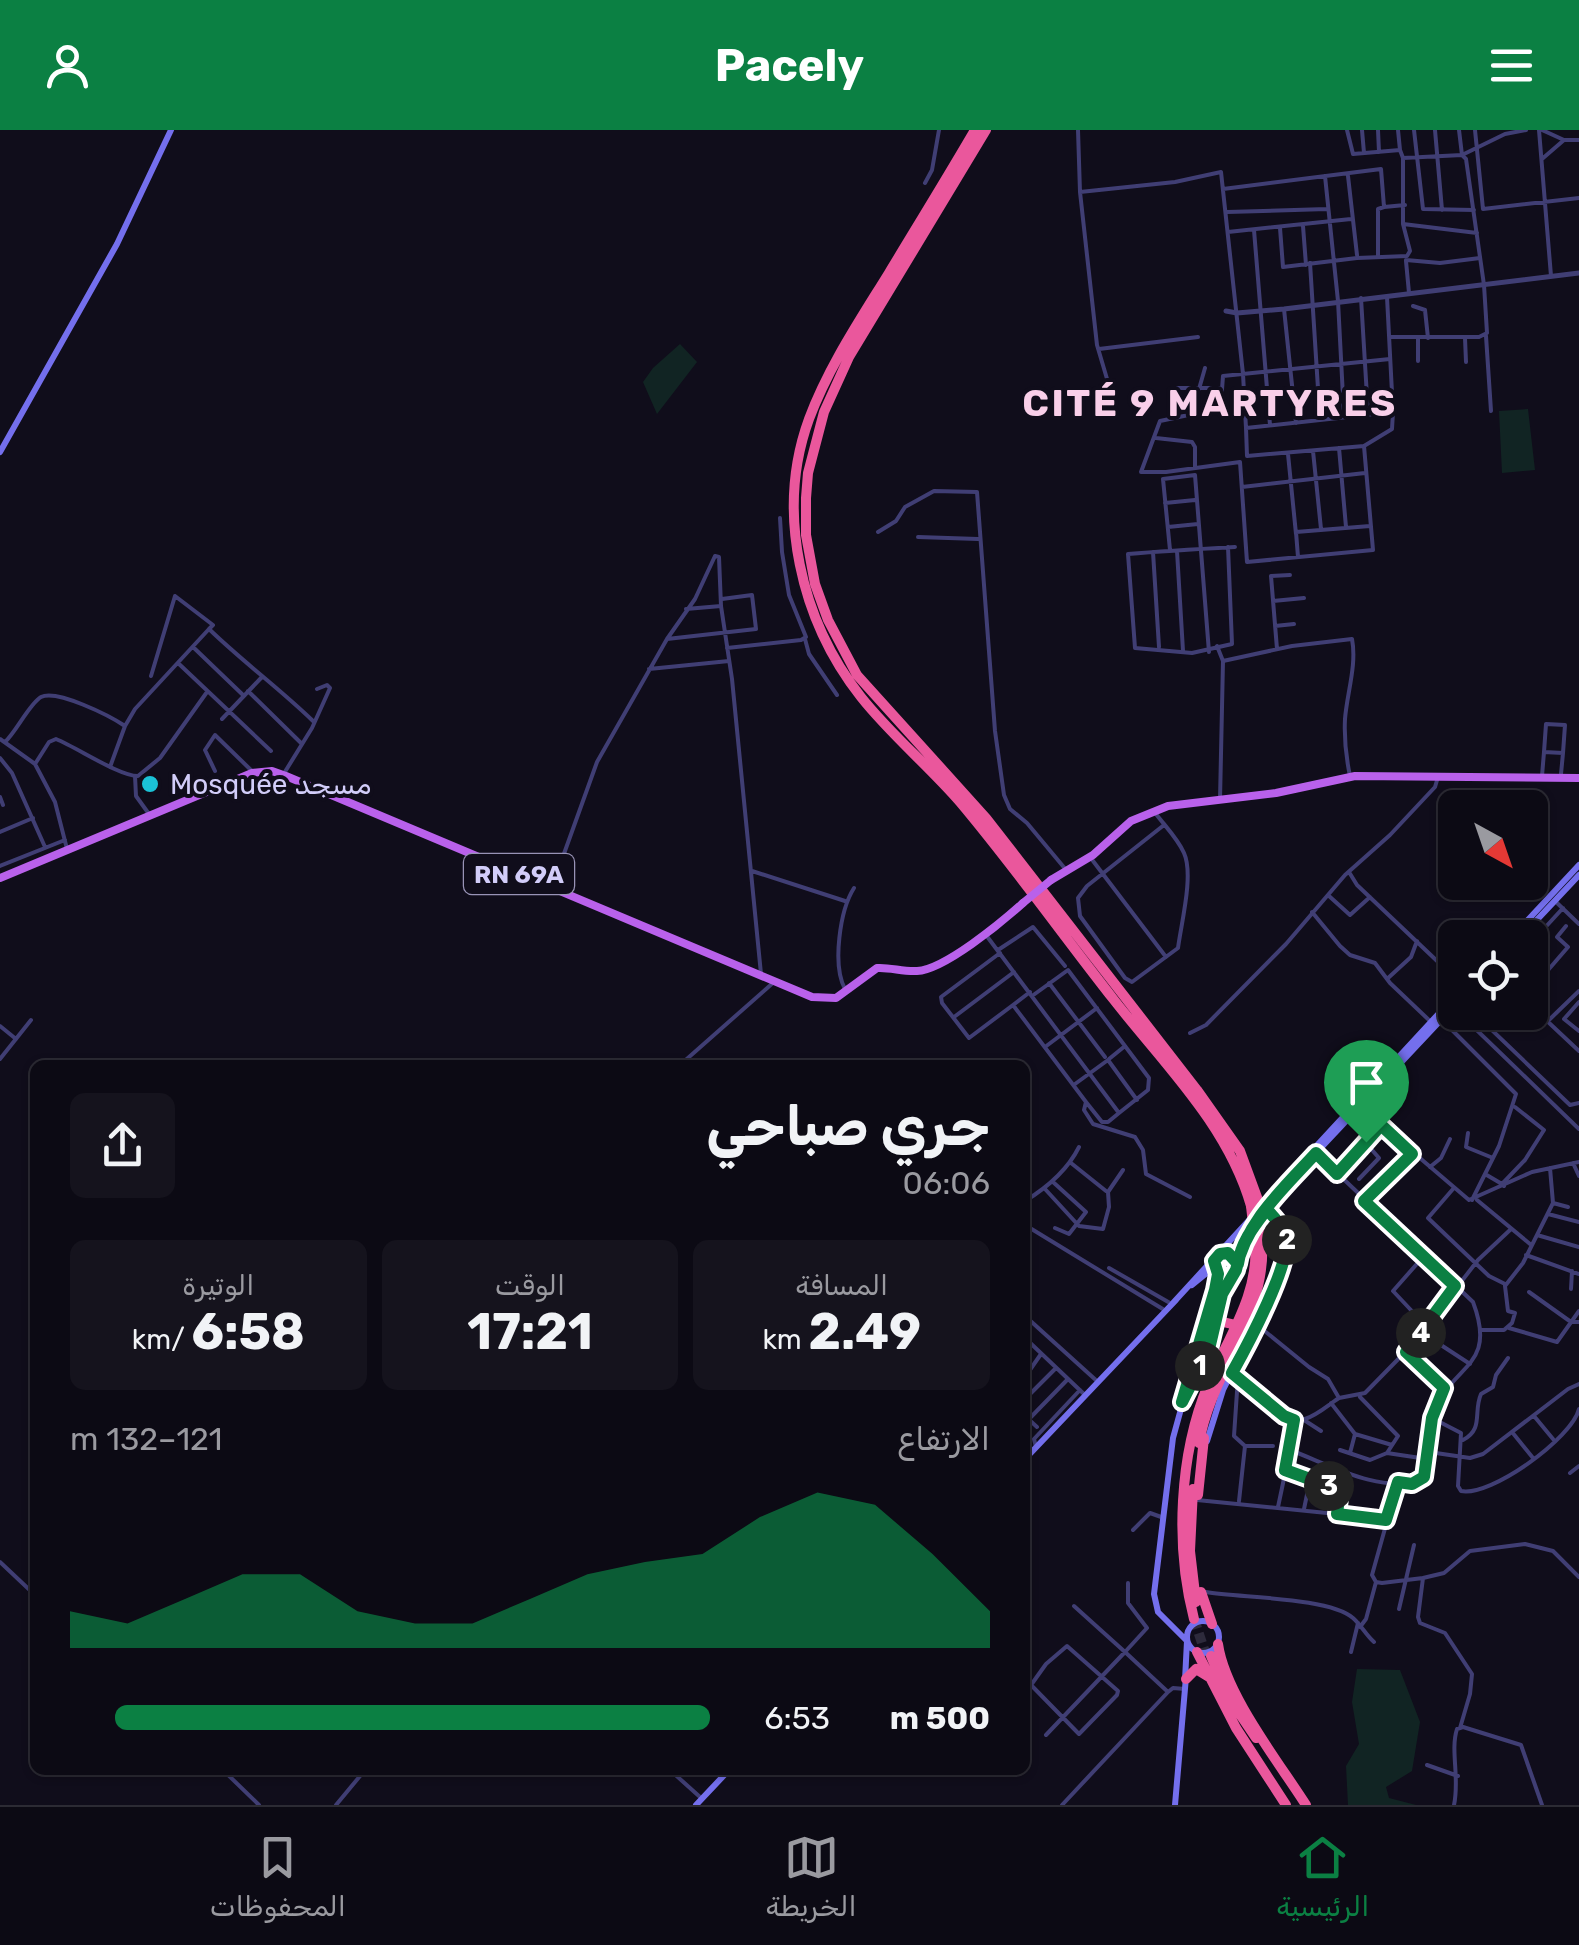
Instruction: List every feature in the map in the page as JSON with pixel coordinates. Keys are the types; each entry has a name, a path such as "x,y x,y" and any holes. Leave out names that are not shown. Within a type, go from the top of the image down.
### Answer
{"highway":[{"path":"975,130 831,368 808,422 794,512 806,593 828,646 852,685 979,826 1176,1076 1226,1145 1258,1205"},
{"path":"986,130 850,357 824,412 810,463 806,535 815,584 828,620 857,675 986,818 1198,1090 1240,1151 1258,1205 1261,1274 1254,1304 1207,1410 1197,1453 1190,1528 1195,1621"},
{"path":"1195,1621 1184,1568 1185,1504 1195,1425 1254,1275 1259,1242"},
{"path":"1217,1309 1224,1322 1236,1325"},
{"path":"1207,1410 1196,1538 1201,1592 1212,1624"},
{"path":"1218,1644 1220,1659 1236,1694 1297,1805"},
{"path":"1202,1654 1297,1805"},
{"path":"1202,1654 1236,1728 1297,1805"},
{"path":"1185,1683 1199,1670 1212,1682"}],"main road":[{"path":"0,452 117,244 171,130"},
{"name":"RN 69A","path":"0,878 66,844 254,772 272,771 761,976 824,1000 846,992"},
{"path":"846,992 877,968 928,969 986,935 1050,880 1090,857 1131,821 1153,811 1276,793 1350,776 1579,778"},
{"path":"1528,920 1579,865"},
{"path":"1537,920 1579,874"},
{"path":"1030,1455 1042,1431 1098,1382 1166,1311 1282,1180 1438,1014"},
{"path":"1182,1402 1209,1349 1224,1288 1236,1268 1258,1205 1316,1153 1438,1023"},
{"path":"1203,1452 1223,1390 1235,1375 1259,1326 1287,1246 1282,1228 1258,1205"},
{"path":"1217,1256 1231,1254 1236,1268"},
{"path":"1202,1654 1163,1618 1154,1600 1170,1456 1217,1273 1217,1256"},
{"path":"1172,1304 1204,1274 1228,1276 1236,1268"},
{"path":"1163,1618 1184,1627 1201,1621 1218,1630 1218,1644 1202,1654 1185,1683"},
{"path":"1175,1805 1188,1641 1195,1621"},
{"path":"699,1802 724,1775"}],"street":[{"path":"925,183 932,170 939,130"},
{"path":"1078,130 1080,192 1099,350 1110,390"},
{"path":"1348,130 1353,154 1400,150"},
{"path":"1362,130 1364,153"},
{"path":"1378,130 1379,152"},
{"path":"1398,130 1403,158 1403,224 1410,251 1406,258 1409,293"},
{"path":"1414,130 1423,209 1474,210"},
{"path":"1435,130 1442,210"},
{"path":"1459,130 1484,285 1490,411"},
{"path":"1476,130 1483,209 1579,198"},
{"path":"1403,158 1462,155 1476,146 1526,130"},
{"path":"1551,276 1540,130 1564,140 1579,140"},
{"path":"1542,159 1564,140"},
{"path":"1224,189 1381,169 1384,208"},
{"path":"1080,192 1175,182 1220,172 1237,313 1248,456"},
{"path":"1324,176 1338,301 1344,418"},
{"path":"1348,176 1357,258"},
{"path":"1378,257 1378,210 1405,206"},
{"path":"1227,212 1328,209"},
{"path":"1228,232 1351,219"},
{"path":"1403,224 1477,234"},
{"path":"1303,226 1320,420"},
{"path":"1280,228 1283,267 1378,257 1440,263 1480,258"},
{"path":"1254,230 1270,426"},
{"path":"1226,310 1237,313 1284,309 1579,273"},
{"path":"1387,297 1393,412 1392,429 1364,446 1248,456 1240,462 1141,472 1158,424 1217,409 1222,376 1390,358"},
{"path":"1360,298 1368,415"},
{"path":"1413,306 1425,310 1428,338"},
{"path":"1284,309 1296,422"},
{"path":"1389,337 1486,335"},
{"path":"1418,337 1418,362"},
{"path":"1099,350 1198,338"},
{"path":"1465,338 1466,362"},
{"path":"1200,389 1205,368"},
{"path":"1176,388 1220,388"},
{"path":"1246,428 1393,412"},
{"path":"1156,438 1192,442 1195,468"},
{"path":"1240,462 1248,562 1373,550 1364,446"},
{"path":"1340,448 1346,527"},
{"path":"1313,450 1322,529"},
{"path":"1288,453 1297,544"},
{"path":"1242,488 1366,473"},
{"path":"1170,551 1163,478 1195,475 1209,652"},
{"path":"878,532 896,520 905,507 941,490 977,492 995,731 1004,795 1010,809 1067,871"},
{"path":"1165,503 1197,499"},
{"path":"780,518 794,612 809,654 836,695"},
{"path":"1168,526 1200,523"},
{"path":"1296,532 1370,526"},
{"path":"1296,532 1298,557"},
{"path":"918,538 978,538"},
{"path":"1232,547 1232,644 1209,652 1135,648 1128,554 1202,549 1232,547"},
{"path":"1178,550 1183,651"},
{"path":"1153,552 1159,649"},
{"path":"552,888 597,762 667,639 695,599 715,556 719,557 761,976"},
{"path":"1277,649 1271,576 1290,575"},
{"path":"667,639 756,630 752,594 686,608"},
{"path":"110,767 135,709 213,625 176,596 151,676"},
{"path":"1273,601 1304,598"},
{"path":"1275,626 1294,624"},
{"path":"209,629 313,721"},
{"path":"727,648 804,638"},
{"path":"1223,661 1352,639 1354,656 1345,718 1350,776"},
{"path":"1218,646 1223,661 1220,800"},
{"path":"193,647 302,744"},
{"path":"649,669 729,660"},
{"path":"178,663 271,751"},
{"path":"222,719 261,678"},
{"path":"283,775 330,688 327,685 317,689"},
{"path":"36,764 49,742 56,739 110,767 135,776 146,773 208,692"},
{"path":"0,866 46,846 66,844 56,802 36,764 2,741 34,703 46,696 59,696 125,726"},
{"path":"1542,779 1546,724 1565,725 1561,779"},
{"path":"215,771 205,750 215,736 254,772"},
{"path":"1544,752 1563,753"},
{"path":"0,758 12,773 46,846"},
{"path":"135,776 136,796 148,814"},
{"path":"1190,1033 1206,1025 1286,944 1327,895 1435,787 1438,777"},
{"path":"0,797 4,806"},
{"path":"1153,811 1184,850 1188,866 1178,948 1132,982 1125,978 1080,916 1078,898 1164,825"},
{"path":"0,832 33,818"},
{"path":"1090,857 1166,957"},
{"path":"752,871 846,902"},
{"path":"1349,872 1438,961"},
{"path":"846,992 840,980 840,943 846,902 854,888"},
{"path":"1327,895 1350,914 1370,896"},
{"path":"1555,901 1579,924"},
{"path":"1548,924 1563,908"},
{"path":"1312,912 1340,946 1350,955 1372,960 1431,1022"},
{"path":"1548,970 1568,947 1556,936 1566,926"},
{"path":"1013,1006 1102,1122 1108,1122 1137,1100 1148,1090 1149,1078 1068,970 1013,1006 969,1038 942,1004 942,997 1033,927 1065,966"},
{"path":"986,935 1120,1113"},
{"path":"1387,978 1411,957 1417,941"},
{"path":"952,1018 1014,972"},
{"path":"686,1060 775,981"},
{"path":"1049,983 1137,1100"},
{"path":"1548,1019 1578,992"},
{"path":"1579,1002 1564,1019 1579,1032"},
{"path":"1044,1047 1096,1008"},
{"path":"0,1059 31,1020"},
{"path":"1548,1021 1579,1051"},
{"path":"0,1026 16,1039"},
{"path":"1453,1030 1514,1088 1513,1105 1474,1200"},
{"path":"1477,1030 1579,1128"},
{"path":"1492,1030 1570,1105 1579,1103"},
{"path":"1074,1086 1125,1046"},
{"path":"1086,1102 1084,1110 1093,1124 1136,1139 1143,1150 1146,1174 1190,1196"},
{"path":"1503,1185 1544,1130 1513,1105"},
{"path":"1360,1106 1463,1198 1474,1200 1530,1244"},
{"path":"1337,1174 1381,1125"},
{"path":"1468,1133 1466,1147 1493,1158"},
{"path":"1428,1168 1442,1158 1450,1139"},
{"path":"1359,1180 1379,1158 1366,1142"},
{"path":"1030,1197 1071,1163 1079,1147"},
{"path":"1290,1450 1367,1478 1422,1480 1432,1418 1444,1388 1470,1364 1480,1348 1482,1330 1473,1302 1316,1153"},
{"path":"1364,1201 1412,1154"},
{"path":"1071,1163 1108,1192"},
{"path":"1474,1200 1532,1172 1576,1163 1579,1176"},
{"path":"1509,1328 1516,1315 1508,1311 1506,1284 1517,1273 1553,1203 1550,1168"},
{"path":"1044,1189 1076,1224 1103,1229 1108,1192 1123,1170"},
{"path":"1485,1174 1503,1185"},
{"path":"1052,1182 1086,1212 1070,1234 1055,1228"},
{"path":"1452,1189 1428,1218 1488,1276 1506,1284"},
{"path":"1553,1203 1568,1206"},
{"path":"1548,1214 1579,1222"},
{"path":"1030,1228 1166,1311"},
{"path":"1235,1375 1294,1420 1303,1420 1339,1398 1358,1396 1406,1352 1455,1286 1510,1230"},
{"path":"1537,1236 1579,1247"},
{"path":"1526,1255 1579,1274"},
{"path":"1423,1258 1393,1290 1426,1326"},
{"path":"1109,1268 1172,1304"},
{"path":"1571,1289 1572,1271"},
{"path":"1529,1292 1571,1322 1579,1322"},
{"path":"1482,1330 1509,1328 1557,1342 1579,1311"},
{"path":"1030,1321 1098,1382"},
{"path":"1259,1326 1308,1367 1328,1378 1339,1398"},
{"path":"1422,1332 1470,1364"},
{"path":"1030,1343 1083,1393"},
{"path":"1406,1352 1444,1388"},
{"path":"1030,1370 1041,1354"},
{"path":"1462,1440 1478,1424 1481,1394 1493,1387 1508,1358"},
{"path":"1030,1394 1056,1368"},
{"path":"1235,1375 1234,1436 1245,1446 1273,1446"},
{"path":"1030,1414 1068,1379"},
{"path":"1340,1450 1370,1460 1388,1453 1470,1458 1483,1454 1568,1388 1579,1384"},
{"path":"1358,1396 1397,1434 1388,1453"},
{"path":"1331,1403 1354,1434 1392,1445"},
{"path":"1432,1418 1460,1430 1458,1486 1461,1492 1472,1493 1490,1488 1533,1458 1571,1427 1579,1409"},
{"path":"1534,1416 1554,1441"},
{"path":"1030,1420 1042,1431"},
{"path":"1278,1507 1294,1420"},
{"path":"1303,1420 1320,1431"},
{"path":"1512,1432 1533,1458"},
{"path":"1350,1453 1354,1434"},
{"path":"1239,1503 1245,1446"},
{"path":"1570,1473 1579,1466"},
{"path":"1285,1470 1340,1490"},
{"path":"1337,1514 1346,1472"},
{"path":"1304,1510 1310,1480"},
{"path":"1351,1652 1359,1625 1366,1619 1376,1582 1372,1575 1398,1482"},
{"path":"1197,1500 1386,1520"},
{"path":"1133,1530 1150,1513 1164,1518"},
{"path":"1376,1582 1423,1578 1444,1572 1470,1551 1525,1544 1553,1551 1579,1577"},
{"path":"1399,1609 1414,1545"},
{"path":"0,1562 30,1590"},
{"path":"1423,1578 1420,1623 1446,1632 1472,1674 1470,1694 1454,1737 1458,1776 1454,1805"},
{"path":"1046,1735 1147,1628 1128,1602 1128,1583"},
{"path":"1201,1592 1315,1604 1348,1615 1374,1642"},
{"path":"1074,1606 1168,1692"},
{"path":"1067,1646 1103,1675 1116,1688 1117,1696 1080,1734 1032,1685 1046,1664 1067,1646"},
{"path":"1062,1805 1168,1692 1185,1683"},
{"path":"1460,1728 1521,1745 1542,1805"},
{"path":"1427,1765 1458,1776"},
{"path":"228,1775 259,1805"},
{"path":"336,1805 362,1775"},
{"path":"675,1775 699,1802"}],"green space":[{"path":"680,344 697,362 657,414 643,382"},
{"path":"1528,409 1535,470 1502,473 1499,411"},
{"path":"1357,1669 1400,1670 1420,1722 1412,1771 1386,1787 1389,1798 1416,1805 1348,1805 1346,1766 1359,1744 1352,1702"}],"tunnel":[{"path":"1194,1619 1207,1658"}],"place":[{"name":"Mosquée مسجد","path":"150,784"}],"district":[{"name":"CITÉ 9 MARTYRES","path":"1210,403"}],"route":[{"path":"1366,1142 1337,1174 1316,1153 1278,1194 1250,1232 1241,1247 1238,1267 1222,1294 1209,1349 1182,1402 1215,1290 1215,1258 1228,1253 1238,1264 1241,1247 1267,1209 1285,1233 1286,1253 1273,1292 1232,1373 1294,1420 1285,1470 1340,1490 1337,1514 1386,1520 1398,1482 1412,1484 1424,1477 1432,1418 1444,1388 1406,1352 1455,1286 1364,1201 1412,1154 1381,1125 1366,1142"}]}
